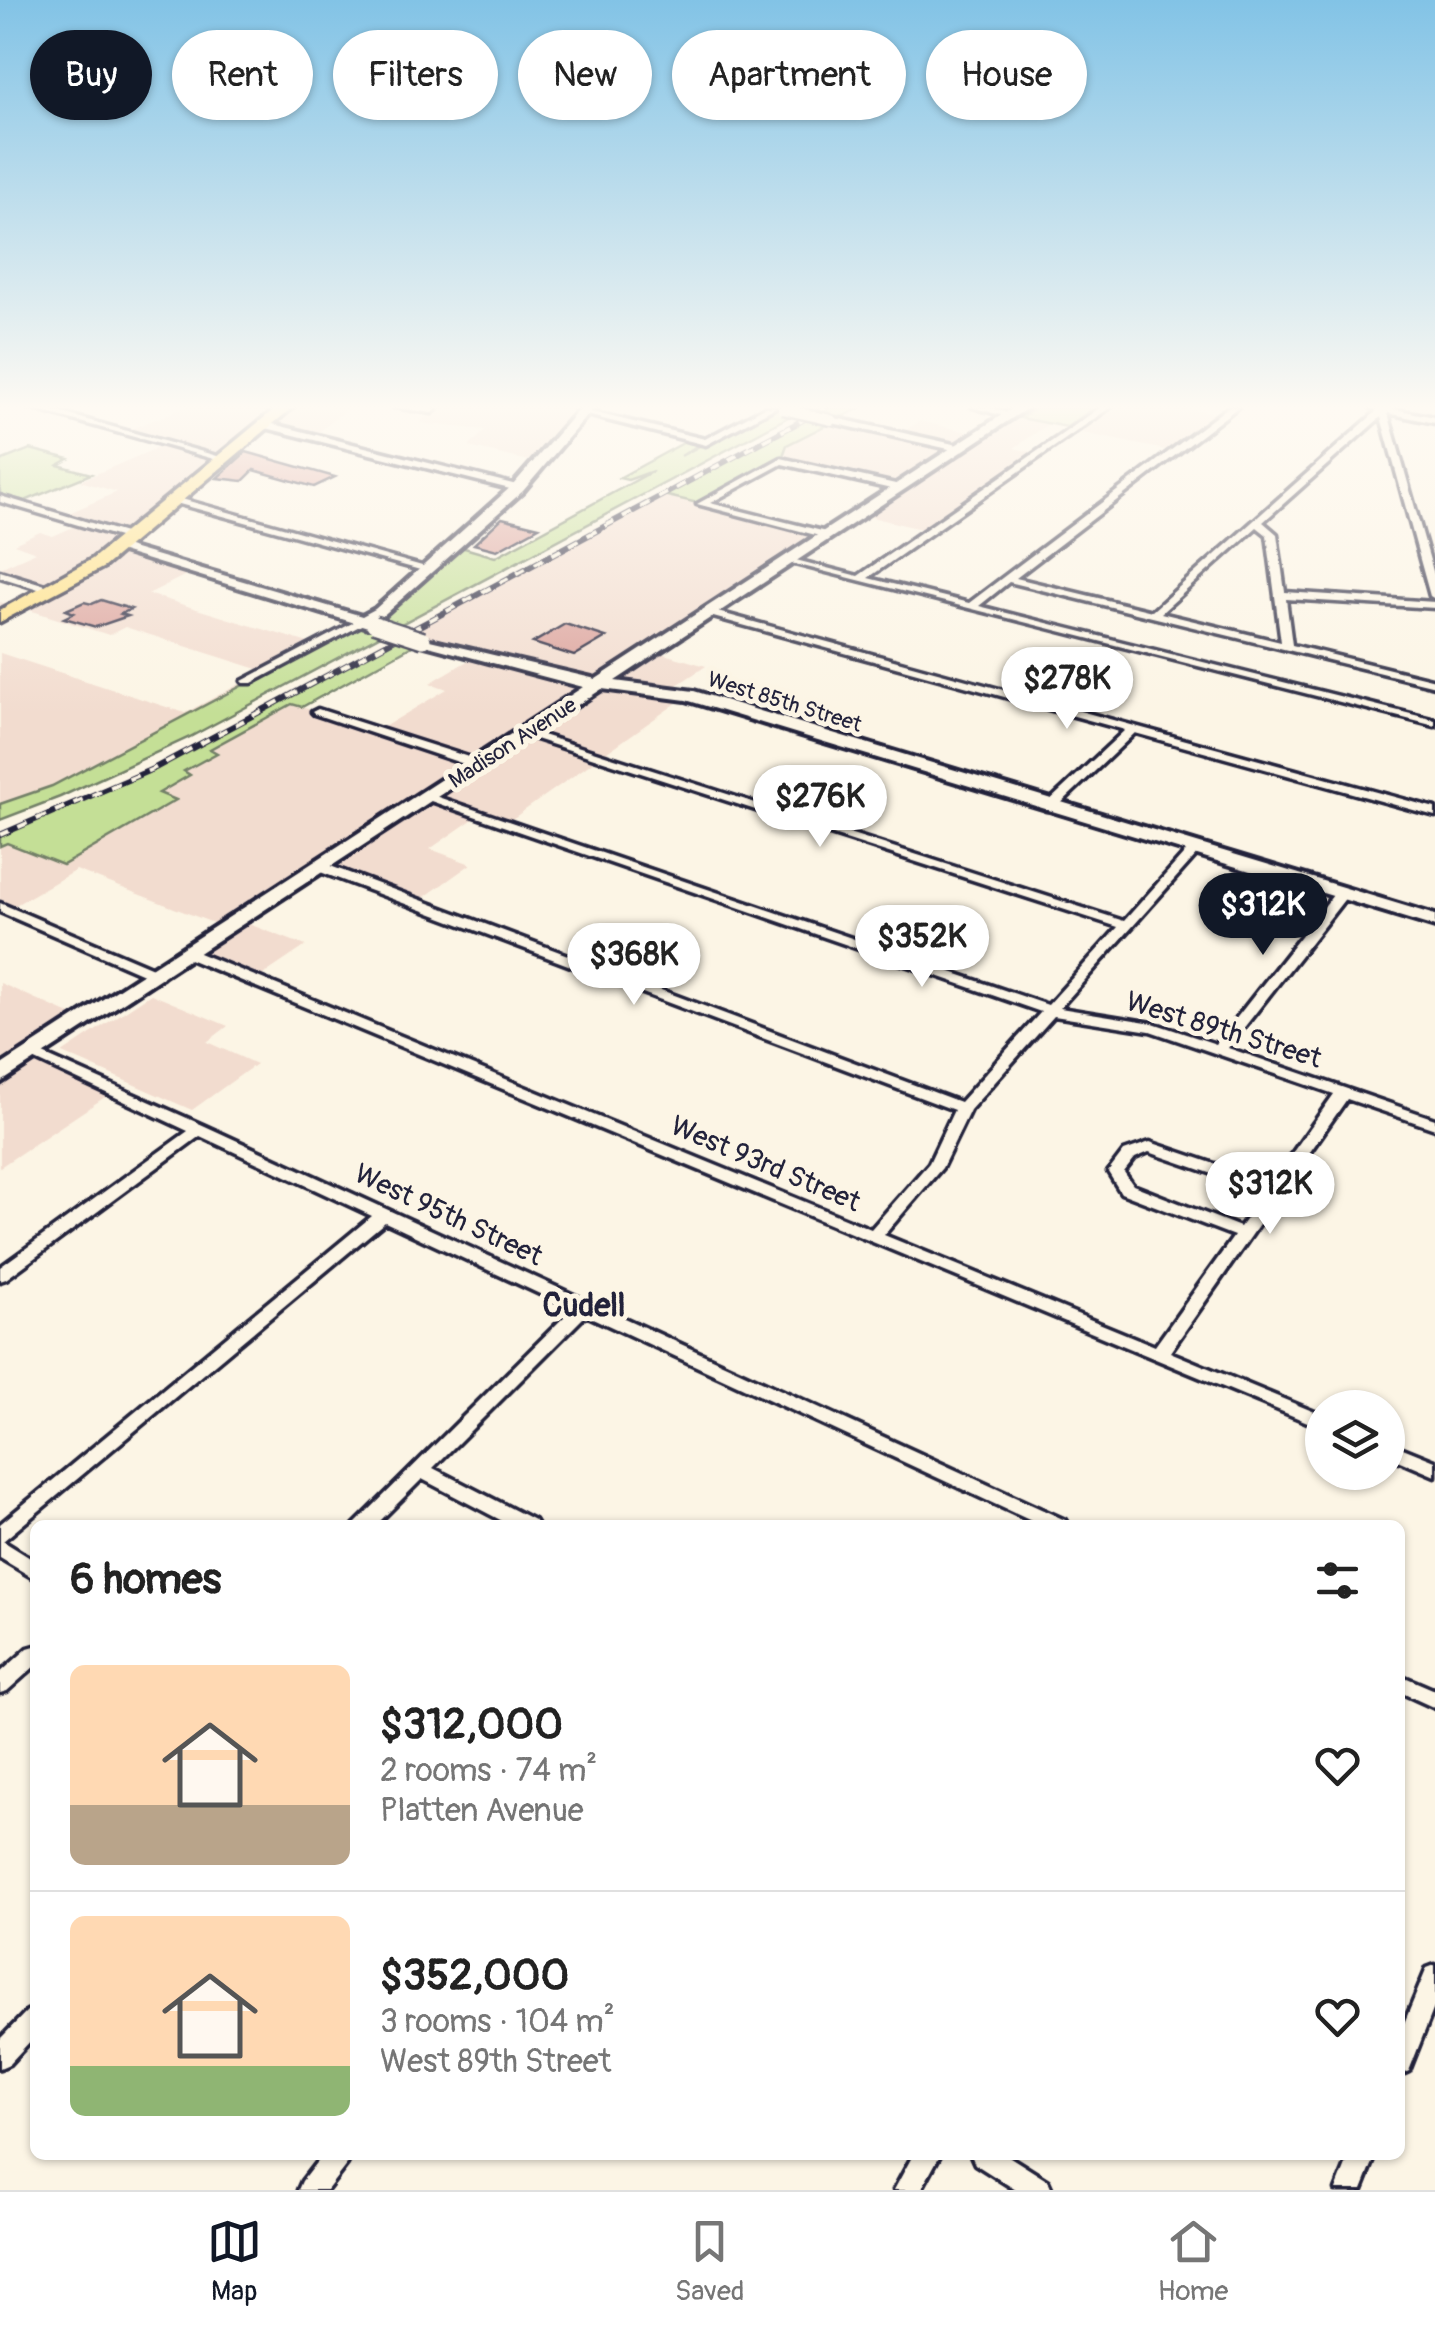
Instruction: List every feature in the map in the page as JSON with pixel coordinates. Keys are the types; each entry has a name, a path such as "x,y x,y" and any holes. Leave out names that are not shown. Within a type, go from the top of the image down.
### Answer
{"main road":[{"path":"0,618 51,590 163,509"}],"street":[{"name":"West 85th Street","path":"29,509 423,640 539,673 688,695 1435,921"},
{"path":"208,509 428,570"},
{"path":"248,681 369,623 495,509"},
{"path":"722,509 827,536"},
{"name":"Madison Avenue","path":"0,1076 868,509"},
{"path":"860,579 960,509"},
{"path":"972,606 1100,509"},
{"path":"1152,615 1273,509"},
{"path":"1412,509 1435,596"},
{"path":"1258,523 1272,534 1287,647"},
{"path":"788,561 1435,724"},
{"path":"0,574 51,590"},
{"path":"1008,579 1435,683"},
{"path":"1279,595 1435,605"},
{"path":"710,612 1435,812"},
{"path":"318,712 477,764"},
{"path":"1050,807 1132,729"},
{"path":"526,732 1127,926"},
{"name":"West 89th Street","path":"428,798 1052,1012 1153,1027 1435,1124"},
{"path":"873,1237 936,1165 963,1108 1195,849"},
{"path":"320,867 963,1108"},
{"path":"1219,1050 1342,893"},
{"path":"0,907 157,975"},
{"name":"West 93rd Street","path":"190,954 1305,1415"},
{"name":"West 95th Street","path":"34,1054 1047,1520"},
{"path":"1160,1354 1343,1092"},
{"path":"0,1274 200,1129"},
{"path":"1244,1234 1127,1189 1116,1172 1122,1160 1130,1152 1150,1147 1274,1190"},
{"path":"0,1536 385,1214"},
{"path":"369,1520 584,1307"},
{"path":"1405,1456 1435,1469"},
{"path":"420,1469 517,1520"},
{"path":"0,1548 30,1568"},
{"path":"0,1685 30,1658"},
{"path":"1405,1685 1435,1699"},
{"path":"1405,2051 1435,1976"},
{"path":"0,2056 30,2024"},
{"path":"311,2190 334,2160"},
{"path":"907,2190 924,2160"},
{"path":"992,2160 1040,2190"},
{"path":"1349,2190 1361,2160"}],"shaded area":[{"path":"78,509 163,509 117,547 194,571 148,594 318,646 52,786 0,804 0,653 185,713 264,671 125,627 109,635 26,609 0,623 0,602 18,608 50,591 0,574 0,568 36,552 14,544 40,532 53,536 80,524 60,517"},
{"path":"637,509 721,509 827,535 654,651 706,666 668,691 688,695 505,824 479,815 430,849 471,864 416,903 320,867 241,921 306,946 254,981 189,954 226,928 76,870 0,914 0,846 175,799 158,793 209,750 292,704 377,731 447,689 430,683 476,656 405,634"},
{"path":"867,509 960,509 929,531 859,514"},
{"path":"0,983 85,1021 36,1054 114,1091 0,1167"},
{"path":"151,994 228,1026 207,1042 256,1064 192,1110 62,1053"}],"green space":[{"path":"583,509 616,509 190,737 0,820 0,804 52,786 381,612 454,545 495,557"},
{"path":"405,634 423,640 302,707 292,704 210,749 217,753 184,771 190,775 159,793 176,800 63,865 7,843 0,846 0,835 155,768"}],"building":[{"path":"502,518 539,527 497,550 474,544"},
{"path":"101,600 131,609 121,614 128,616 96,627 64,618 74,613 66,610"},
{"path":"565,624 606,637 574,656 533,643"}],"railway":[{"path":"0,835 155,768 637,509"}],"district":[{"name":"Cudell","path":"584,1305"}]}
